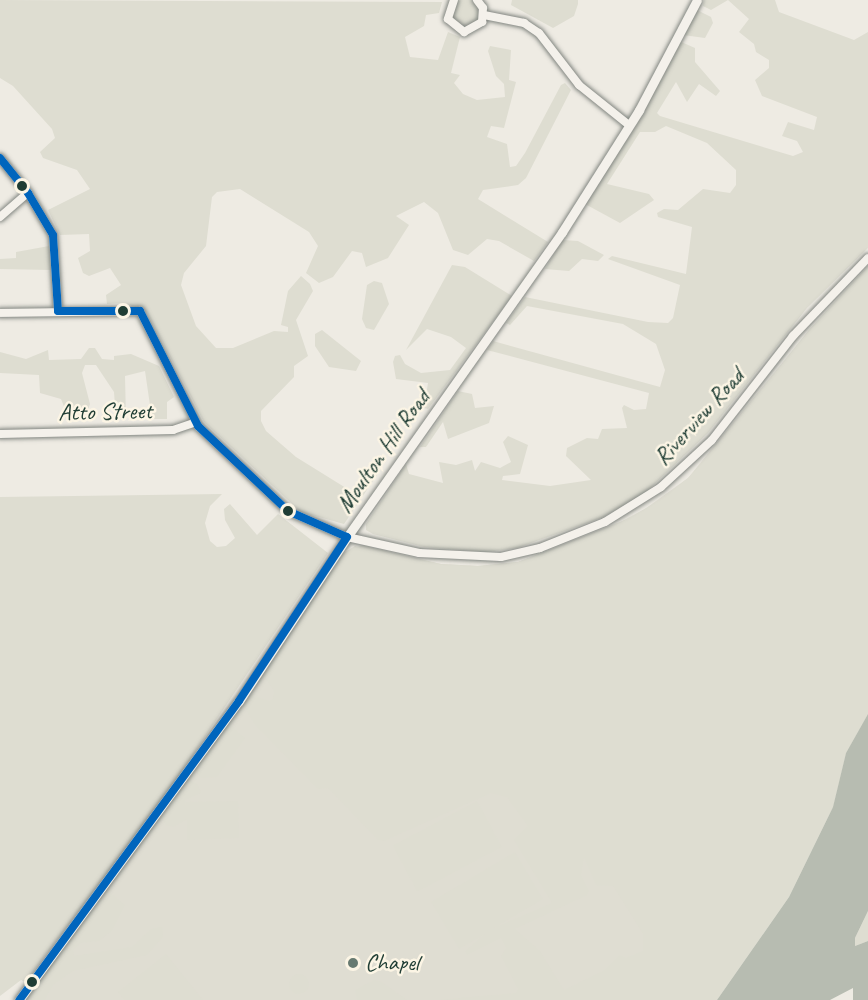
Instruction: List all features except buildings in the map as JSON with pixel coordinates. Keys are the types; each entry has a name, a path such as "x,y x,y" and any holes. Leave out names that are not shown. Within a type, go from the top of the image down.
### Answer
{"street":[{"path":"454,0 448,20 458,30 478,28 484,15 477,0"},
{"name":"Moulton Hill Road","path":"19,1000 239,701 347,537 555,241 630,126 697,0"},
{"path":"484,15 515,21 539,33 579,85 630,126"},
{"path":"0,159 46,219 56,247 58,311"},
{"path":"0,217 28,193"},
{"name":"Riverview Road","path":"347,537 452,557 501,557 540,548 629,510 680,472 712,440 793,336 868,258"},
{"path":"0,313 140,311 196,422 288,511 347,537"},
{"name":"Atto Street","path":"0,434 173,430 196,422"}],"shaded area":[{"path":"466,-1 476,3 480,13 476,23 466,27 456,23 452,13 456,3"},
{"path":"0,0 442,2 439,13 426,15 424,26 405,37 410,57 438,60 448,32 460,37 451,73 460,75 454,83 463,94 477,100 505,97 504,84 496,76 488,51 490,46 511,50 509,80 516,82 504,128 491,126 487,137 507,144 510,167 516,166 525,153 561,85 565,83 571,90 526,178 518,185 483,190 478,199 548,242 534,261 499,241 487,239 468,255 453,250 438,213 424,202 396,216 409,225 388,258 366,267 362,253 352,251 333,277 319,283 306,273 318,246 309,232 240,189 217,192 212,197 206,246 184,273 181,285 196,326 216,348 233,348 274,331 288,332 288,327 281,325 288,291 301,276 310,284 313,291 296,320 308,356 294,366 294,377 261,411 261,421 266,431 296,457 354,493 363,493 383,466 344,524 301,512 204,422 147,312 125,303 107,304 106,295 121,285 110,268 89,276 83,273 78,258 90,251 89,234 60,235 48,210 90,189 77,170 43,158 40,152 55,138 52,129 13,86 0,78"},
{"path":"512,0 578,0 578,4 574,16 553,28 511,5"},
{"path":"704,0 728,0 711,10 703,6"},
{"path":"728,0 775,0 779,12 854,40 868,32 868,248 807,308 708,433 645,493 604,517 517,548 486,552 424,547 373,534 366,530 366,524 406,464 409,474 443,483 439,462 456,465 472,460 475,471 481,462 500,468 511,462 503,442 508,436 528,445 520,474 503,476 502,480 550,486 591,480 566,456 567,448 587,438 598,439 602,429 627,428 622,408 624,405 634,410 646,409 649,393 487,350 493,341 660,387 665,370 656,344 623,324 527,306 510,325 506,323 525,297 648,322 668,323 673,318 680,285 608,259 612,256 686,274 692,227 658,217 657,213 664,209 678,210 703,189 730,193 736,185 736,170 707,143 666,126 655,132 640,132 607,184 649,194 654,200 620,223 585,204 637,124 679,41 695,48 695,62 720,91 716,96 699,84 687,102 676,82 657,113 660,116 793,156 803,152 797,141 782,136 788,122 814,130 817,117 762,96 755,80 769,68 769,60 756,52 754,44 739,32 749,19"},
{"path":"697,10 711,17 713,23 705,38 683,35"},
{"path":"562,240 578,241 604,255 598,261 582,259 569,271 545,269"},
{"path":"49,246 51,270 0,269 0,259 16,258 16,252"},
{"path":"452,265 465,267 512,296 428,409 424,408 428,383 396,379 393,362 395,356 400,355 405,364 421,373 450,370 466,348 451,337 427,329 406,350"},
{"path":"868,266 868,714 846,753 833,807 717,1000 22,1000 225,728 342,554 362,545 441,564 478,566 518,562 635,516 688,478 809,330"},
{"path":"868,266 868,714 846,753 833,807 789,897 717,1000 438,1000 516,993 518,989 501,956 506,948 501,938 467,955 465,951 485,934 459,949 431,902 515,852 543,899 494,928 552,903 514,840 528,826 507,797 491,793 384,841 378,840 328,788 318,789 255,725 242,703 248,694 269,701 273,699 274,691 262,673 342,554 355,546 441,564 478,566 518,562 606,530 659,501 688,478 718,445 809,330","holes":["584,857 596,885 613,886 643,934 643,951 626,958 620,955 605,970 564,990 540,951 515,929 587,895 589,891 581,875"]},
{"path":"374,281 382,283 389,304 374,330 366,328 362,319 367,285"},
{"path":"322,330 361,361 356,371 329,367 315,346 315,334"},
{"path":"89,348 95,348 102,359 114,360 114,356 131,354 159,366 174,397 167,402 167,419 152,419 145,371 125,376 126,419 116,419 114,392 96,365 85,365 82,373 90,404 85,419 69,419 61,399 40,393 39,375 0,373 0,352 26,359 48,350 49,360 81,359"},
{"path":"458,391 472,394 475,408 494,406 489,423 448,439 443,422 426,447 420,447"},
{"path":"222,494 210,506 205,523 210,541 217,547 226,546 235,538 225,520 224,509 230,504 257,535 278,514 328,553 168,792 25,982 21,980 0,996 0,497"},
{"path":"868,714 868,911 855,938 855,946 868,941 868,1000 853,1000 853,988 830,1000 717,1000 789,897 833,807 846,753"},
{"path":"232,727 245,738 217,777 201,778 194,770 225,728"},
{"path":"188,778 198,785 201,793 185,800 186,807 186,802 238,801 239,838 187,840 187,819 174,827 166,825 160,816"},
{"path":"477,801 501,847 418,892 393,846"},
{"path":"106,889 125,905 112,931 99,941 81,943 73,950 74,956 132,947 151,929 162,927 163,937 147,955 73,971 53,985 45,1000 23,1000"},
{"path":"868,911 868,941 855,946 855,938"},
{"path":"166,954 203,1000 124,1000 118,992"},
{"path":"299,974 306,977 309,984 306,991 299,994 292,991 289,984 292,977"},
{"path":"374,980 382,982 407,1000 357,1000 355,990"}],"transit line":[{"path":"0,158 28,193 53,235 58,311 140,311 198,426 288,511 347,537 239,701 19,1000"}],"place":[{"name":"Chapel","path":"353,963"}]}
